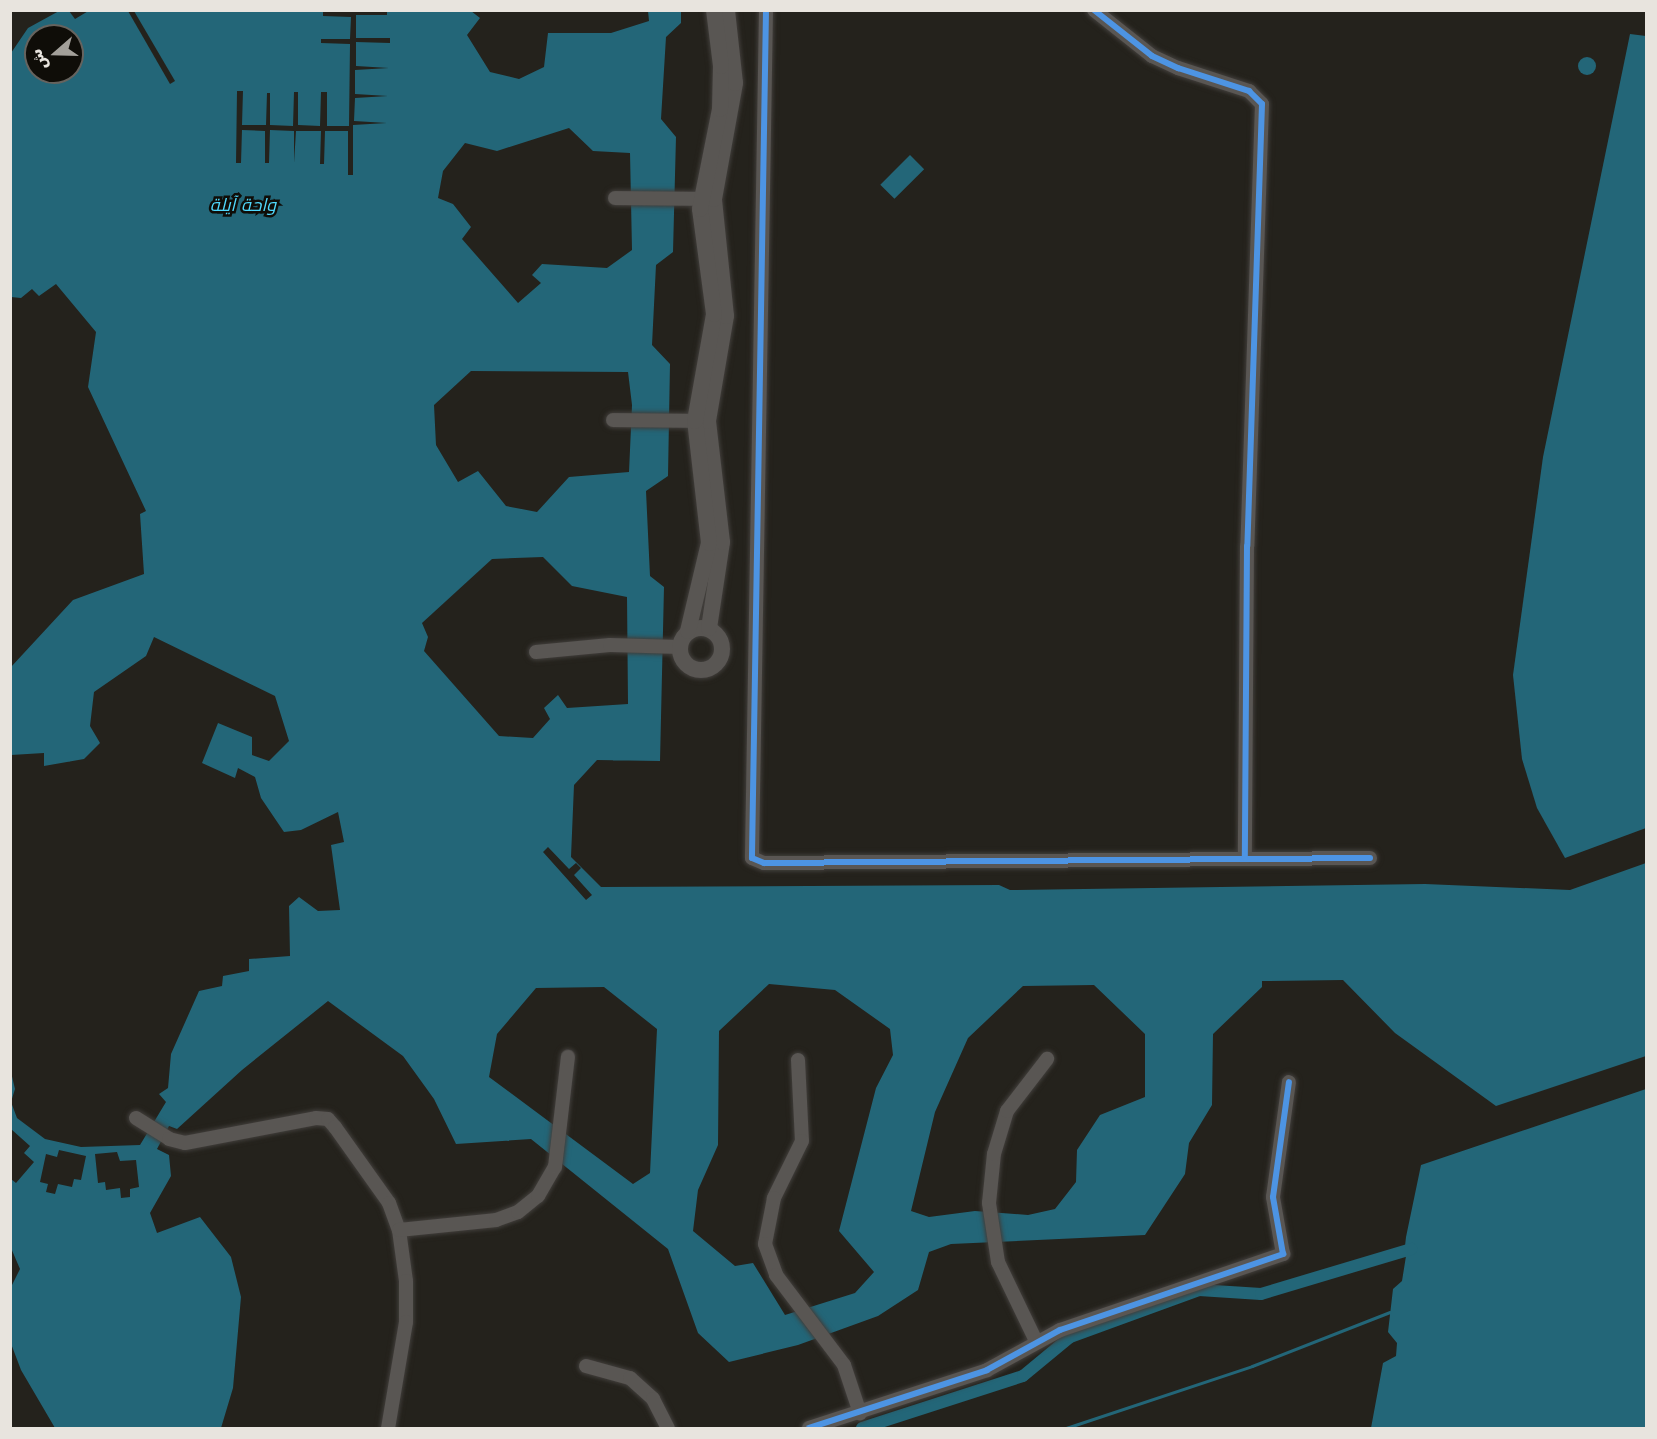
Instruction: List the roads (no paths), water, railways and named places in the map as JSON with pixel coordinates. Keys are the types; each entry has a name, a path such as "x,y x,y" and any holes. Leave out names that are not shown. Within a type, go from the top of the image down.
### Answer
{"street":[{"path":"673,647 688,631 709,543 696,421 714,314 700,199 720,109 722,73 714,10"},
{"path":"700,199 734,99 735,66 727,10"},
{"path":"766,10 752,858 764,863 1370,858"},
{"path":"1094,10 1152,56 1178,68 1249,91 1262,104 1247,546 1245,858"},
{"path":"615,198 700,199"},
{"path":"613,420 696,421"},
{"path":"536,652 610,645 673,647 689,666 703,670 716,664 722,644 709,628 722,530 696,421"},
{"path":"688,631 709,628"},
{"path":"399,1230 479,1224 512,1215 538,1196 555,1167 568,1057"},
{"path":"1036,1341 994,1247 989,1203 993,1154 1007,1111 1047,1059"},
{"path":"798,1060 802,1141 774,1198 765,1244 776,1275 800,1302 844,1365 860,1413"},
{"path":"809,1428 987,1370 1017,1356 1036,1341 1283,1254 1273,1197 1288,1082"},
{"path":"136,1118 169,1139 185,1143 316,1118 328,1119 389,1203 399,1230 406,1281 405,1322 388,1428"},
{"path":"586,1366 630,1378 653,1399 668,1428"}],"water":[{"name":"واحة آيلة","path":"90,10 471,11 480,18 467,35 490,72 519,79 544,67 548,33 611,33 649,21 648,11 681,11 681,23 666,37 661,119 676,137 673,252 656,265 652,345 670,364 668,476 646,491 650,576 664,587 660,761 597,760 574,785 571,857 601,887 999,885 1010,890 1425,884 1570,890 1646,863 1646,1056 1496,1106 1395,1033 1343,980 1262,981 1262,987 1213,1034 1212,1105 1189,1143 1185,1174 1145,1235 951,1244 929,1252 918,1290 878,1316 798,1345 729,1362 698,1333 668,1249 531,1139 456,1144 434,1099 403,1056 328,1001 242,1070 177,1129 169,1126 157,1149 169,1155 171,1176 150,1213 157,1233 200,1217 231,1257 241,1297 233,1388 221,1428 55,1428 21,1370 10,1341 11,1287 20,1269 11,1248 11,1179 16,1183 34,1162 24,1153 30,1146 11,1129 10,1068 15,1089 11,1102 17,1118 45,1139 81,1147 140,1145 166,1102 159,1094 168,1088 171,1054 199,991 222,986 223,976 249,971 249,959 290,956 289,906 299,897 318,911 340,910 331,845 344,842 338,812 301,830 284,832 261,798 255,777 238,768 235,778 202,763 218,723 252,737 252,755 269,761 289,741 275,696 154,637 146,656 94,692 90,726 100,743 84,759 44,766 44,753 11,755 11,667 73,600 144,574 140,514 146,511 88,387 96,332 56,284 39,296 32,289 21,298 11,297 11,53 24,34 24,84 84,84 84,24 35,24 59,11 69,11 75,19","holes":["569,128 593,151 630,153 632,250 607,268 542,264 532,275 541,283 518,303 462,239 471,227 453,204 438,198 443,171 465,143 497,151","471,371 628,372 632,405 629,472 569,477 537,512 506,506 478,471 458,482 436,445 434,405","543,557 572,586 627,597 628,704 567,708 558,695 544,708 550,719 533,738 499,736 424,651 428,637 422,623 492,559","769,984 835,990 890,1029 893,1055 876,1088 839,1231 874,1272 855,1293 785,1315 753,1263 735,1266 693,1231 698,1190 718,1145 719,1031","1094,985 1145,1034 1145,1097 1100,1115 1077,1150 1076,1182 1055,1209 1028,1215 975,1211 929,1217 911,1211 935,1112 968,1038 1023,986","604,987 657,1029 650,1173 633,1184 489,1077 497,1034 536,988","59,1150 86,1156 81,1180 74,1179 72,1187 58,1184 55,1194 46,1192 48,1184 40,1182 46,1154 57,1157","117,1152 120,1161 136,1160 139,1187 130,1189 130,1197 121,1198 120,1188 106,1190 105,1182 98,1183 95,1154"]},
{"path":"1630,34 1646,36 1646,828 1565,858 1537,808 1522,759 1513,675 1543,457"},
{"path":"1583,57 1591,57 1596,62 1594,73 1583,75 1578,70 1578,62"},
{"path":"910,155 924,169 894,199 880,185"},
{"path":"1646,1089 1646,1428 1371,1428 1383,1363 1396,1356 1397,1343 1388,1332 1393,1289 1402,1281 1406,1256 1411,1253 1410,1245 1405,1246 1406,1237 1421,1165"}],"waterway":[{"path":"862,1428 1023,1376 1070,1337 1199,1290 1261,1294 1411,1249"},
{"path":"1066,1428 1252,1366 1390,1312"}]}
